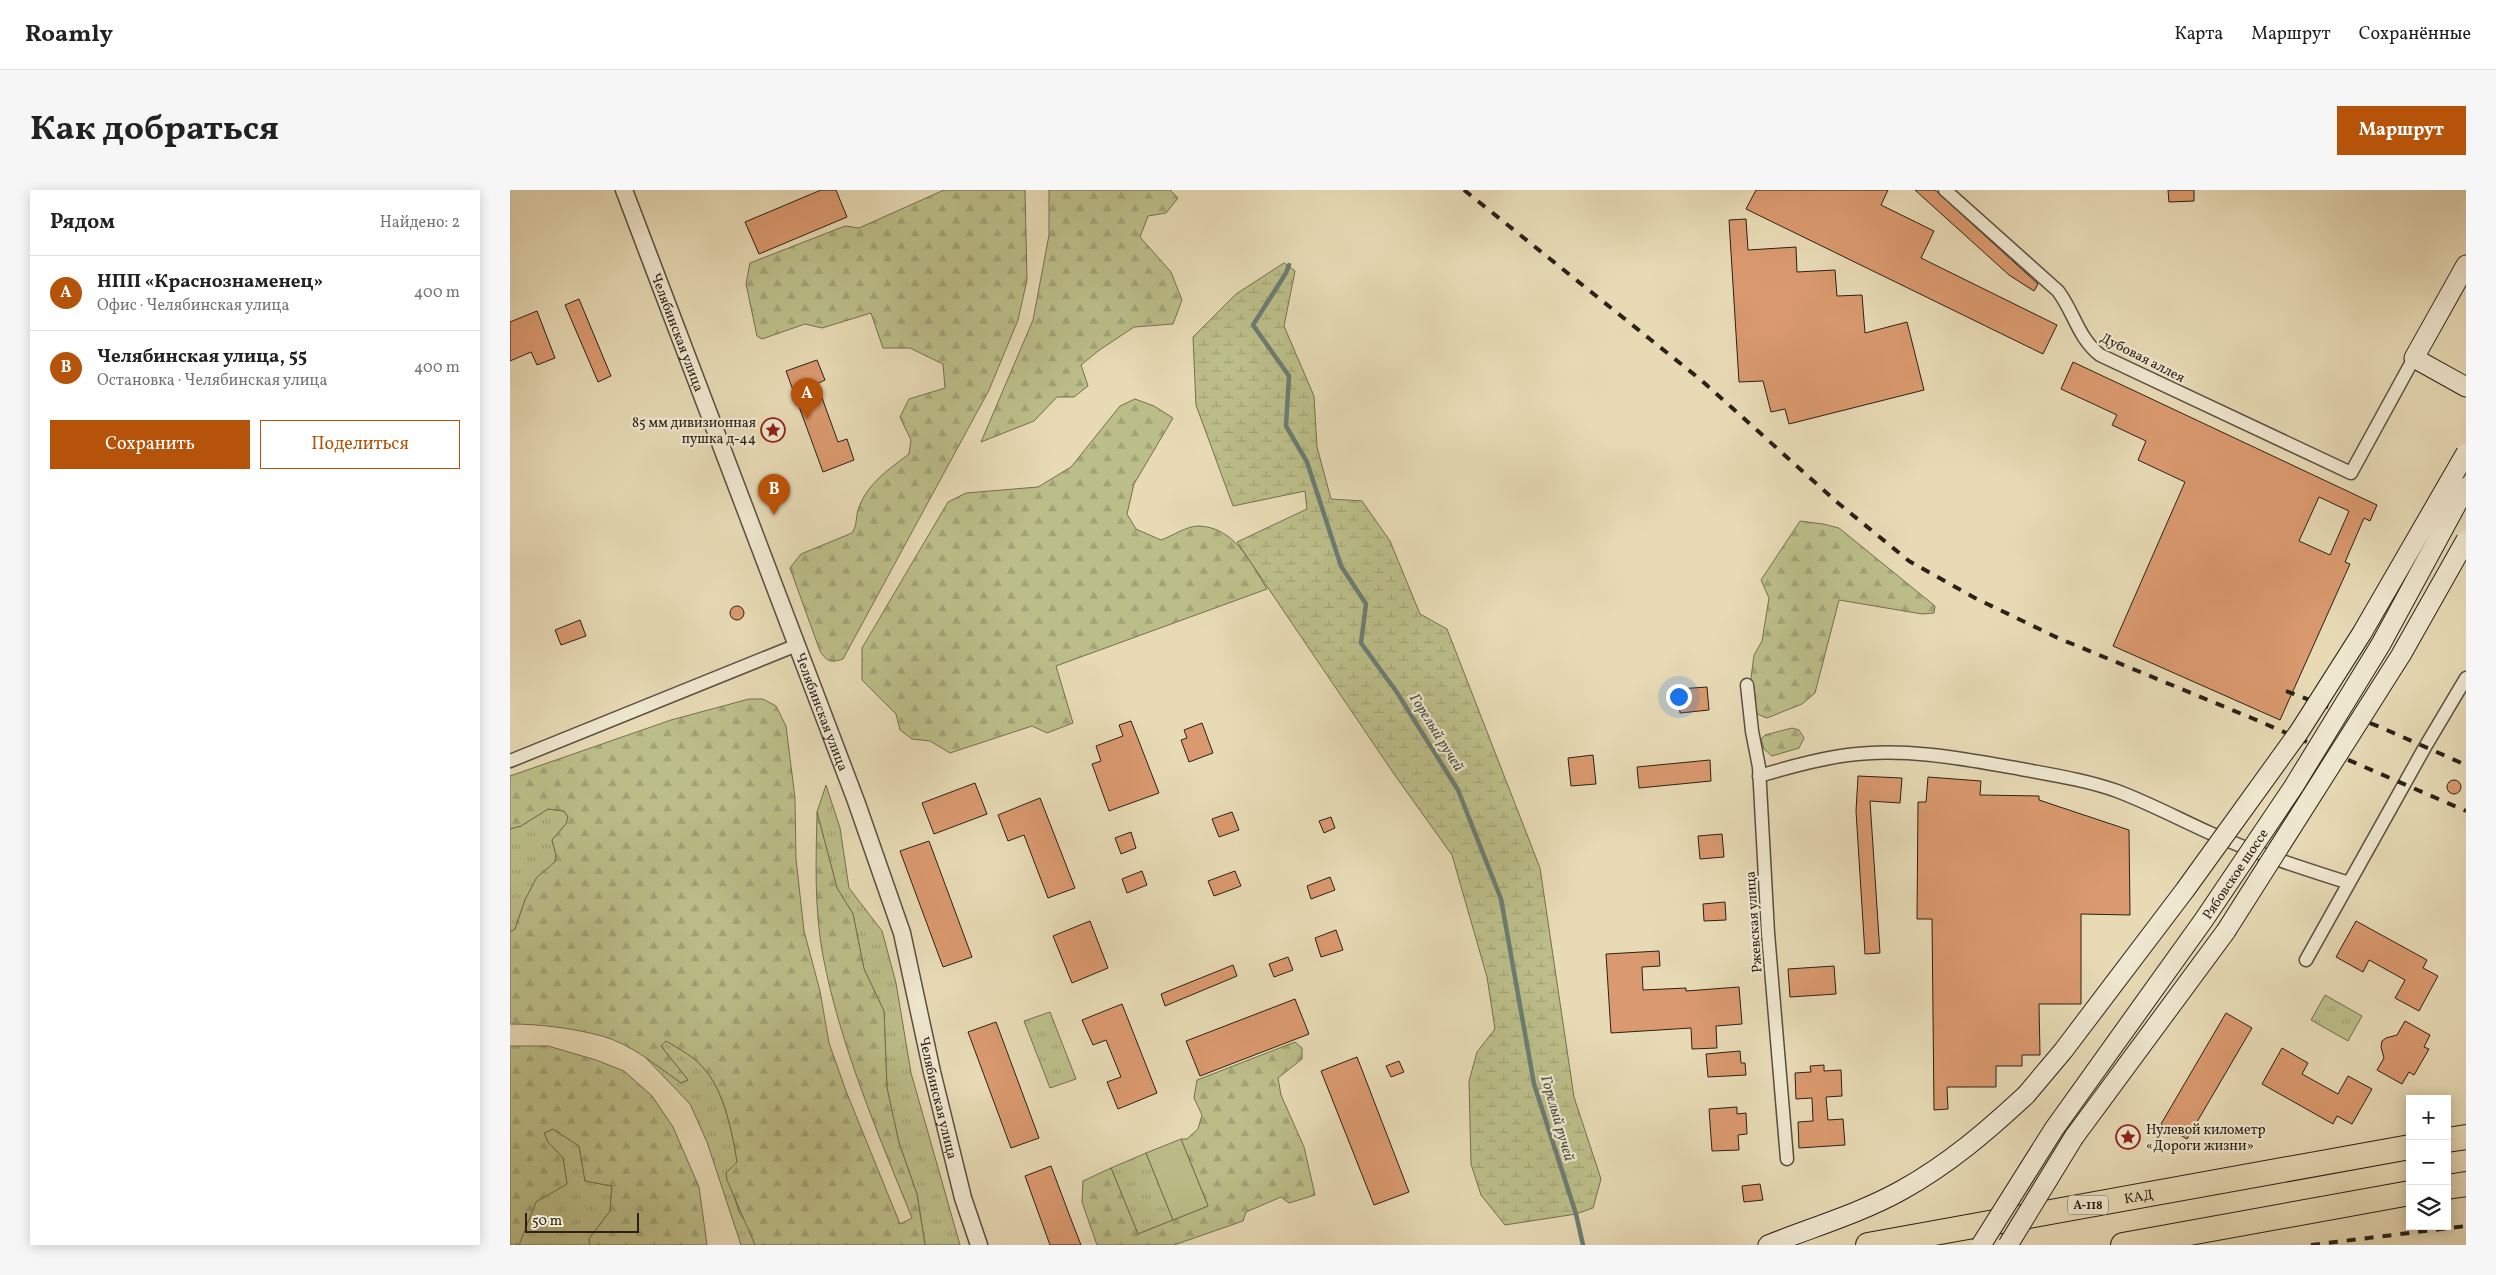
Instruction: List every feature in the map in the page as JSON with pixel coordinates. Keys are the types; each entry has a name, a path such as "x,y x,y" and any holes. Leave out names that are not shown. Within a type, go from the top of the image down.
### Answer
{"highway":[{"path":"2451,1139 2466,1137"},
{"name":"КАД","path":"1868,1245 2406,1148"},
{"path":"2451,1186 2466,1184"},
{"path":"2123,1245 2406,1194"}],"main road":[{"path":"2466,265 2414,358 2466,388"},
{"path":"1768,1245 1900,1191 1941,1167 1984,1135 2026,1095 2063,1050 2179,898 2299,732 2362,632 2466,453"},
{"name":"Рябовское шоссе","path":"1981,1245 2054,1129 2203,921 2294,786 2381,644 2466,487"},
{"name":"Рябовское шоссе","path":"2008,1245 2074,1137 2226,931 2401,655 2466,540"}],"street":[{"name":"Челябинская улица","path":"624,190 797,646 902,932 963,1198 979,1245"},
{"name":"Дубовая аллея","path":"1945,190 2058,290 2069,306 2080,334 2088,346 2100,354 2351,473 2414,358"},
{"path":"510,761 797,646"},
{"path":"2306,960 2424,747 2466,678"},
{"name":"Ржевская улица","path":"1748,685 1759,776 1768,933 1787,1159"},
{"path":"1759,776 1825,758 1850,754 1904,753 1977,762 2069,778 2115,790 2210,833 2283,862 2349,883"}],"green space":[{"path":"944,190 1025,190 1027,280 1018,320 989,390 843,659 830,661 820,651 790,568 801,554 852,533 859,507 868,491 880,477 909,454 911,440 900,417 909,399 945,388 943,364 910,348 883,348 871,313 822,328 805,324 762,339 757,336 746,284 750,263 845,226 859,228"},
{"path":"1049,190 1170,190 1178,198 1166,213 1148,216 1140,237 1171,272 1182,300 1173,324 1134,327 1081,365 1088,386 1074,397 1057,397 1034,421 981,442 1033,320 1049,235"},
{"path":"1284,263 1295,271 1284,326 1314,396 1317,447 1331,499 1362,501 1390,541 1420,614 1447,629 1540,868 1574,1097 1601,1179 1593,1208 1576,1214 1505,1225 1481,1195 1471,1164 1469,1081 1477,1052 1495,1029 1487,977 1452,855 1394,774 1237,542 1307,509 1305,491 1233,506 1196,405 1193,337 1236,294"},
{"path":"1135,399 1154,406 1173,418 1134,484 1127,514 1136,529 1161,540 1194,526 1211,528 1222,532 1240,548 1267,589 1056,666 1073,723 1047,733 1032,726 950,753 930,741 912,739 900,730 896,714 862,680 862,648 948,502 966,493 1038,487 1071,467 1120,406"},
{"path":"1800,521 1839,528 1935,606 1934,613 1922,614 1839,600 1815,693 1802,704 1767,718 1757,714 1751,678 1754,655 1762,641 1769,598 1761,580"},
{"path":"749,699 763,699 776,706 786,726 795,798 796,859 804,931 820,991 829,1043 846,1091 900,1224 912,1218 861,1089 839,1023 823,956 817,902 817,812 837,888 853,914 864,969 884,1011 887,1088 899,1143 917,1194 925,1245 755,1245 727,1180 726,1173 737,1162 727,1114 718,1090 698,1062 666,1041 661,1046 688,1080 681,1083 623,1044 602,1036 568,1029 510,1024 510,932 515,929 525,900 537,877 555,862 556,855 552,840 566,824 568,817 564,811 548,809 521,826 510,829 510,776 671,720"},
{"path":"1792,728 1799,730 1804,738 1799,748 1772,756 1764,749 1761,739 1765,735"},
{"path":"826,785 840,828 849,888 882,931 896,983 911,1073 960,1245 925,1245 917,1194 899,1143 887,1088 884,1011 864,969 853,914 837,888 817,812"},
{"path":"548,809 564,811 568,817 566,824 552,840 556,855 555,862 537,878 525,900 515,929 510,932 510,829 521,826"},
{"path":"2325,995 2362,1016 2348,1041 2311,1020"},
{"path":"1050,1012 1076,1079 1050,1088 1024,1021"},
{"path":"666,1041 698,1062 718,1090 730,1127 737,1162 726,1173 740,1214 748,1225 755,1245 741,1245 707,1142 690,1104 644,1056 681,1083 688,1080 661,1046"},
{"path":"1295,1042 1302,1048 1302,1059 1278,1078 1281,1095 1304,1147 1315,1195 1289,1203 1281,1197 1246,1212 1243,1221 1174,1245 1097,1245 1082,1202 1083,1181 1111,1168 1138,1234 1208,1206 1181,1139 1187,1139 1198,1129 1202,1115 1194,1098 1197,1080"},
{"path":"510,1046 548,1046 596,1060 624,1071 652,1096 673,1127 699,1187 707,1245 590,1245 589,1239 610,1211 612,1186 585,1181 579,1146 553,1129 544,1133 548,1142 563,1158 567,1184 536,1202 519,1245 510,1245"},
{"path":"553,1129 579,1146 585,1181 612,1186 610,1211 589,1239 590,1245 519,1245 535,1202 567,1184 563,1158 548,1142 544,1133"},
{"path":"1181,1139 1208,1206 1173,1220 1146,1153"},
{"path":"1146,1153 1173,1220 1138,1234 1111,1168"}],"building":[{"path":"821,190 836,190 847,217 759,254 745,222"},
{"path":"1756,190 1888,190 1881,205 1934,231 1921,258 2057,325 2043,354 1746,209"},
{"path":"1915,190 1935,190 2038,284 2034,291 2009,275"},
{"path":"2168,190 2194,190 2194,201 2169,202"},
{"path":"1746,219 1748,250 1796,247 1797,272 1835,270 1837,296 1862,295 1865,333 1907,322 1924,390 1789,424 1785,409 1771,412 1763,381 1739,382 1729,220"},
{"path":"579,299 611,376 598,382 565,305"},
{"path":"537,311 555,358 537,365 531,352 510,361 510,322"},
{"path":"817,360 825,380 817,384 838,442 847,439 854,460 823,472 786,371"},
{"path":"2073,362 2377,505 2370,521 2364,518 2345,562 2350,564 2280,720 2113,646 2185,482 2138,460 2146,441 2112,425 2117,415 2061,389","holes":["2319,497 2349,511 2330,555 2299,541"]},
{"path":"734,606 740,606 744,613 740,620 734,620 730,616 730,610"},
{"path":"580,620 586,636 561,645 555,630"},
{"path":"1707,687 1709,710 1680,713 1678,689"},
{"path":"1131,721 1159,793 1109,811 1092,764 1101,761 1096,746 1123,736 1119,725"},
{"path":"1202,723 1213,753 1189,762 1181,740 1187,738 1184,730"},
{"path":"1593,755 1596,784 1571,786 1568,758"},
{"path":"1710,760 1711,781 1639,788 1637,767"},
{"path":"1858,776 1902,778 1900,803 1870,801 1880,953 1865,954 1856,811"},
{"path":"1928,777 1981,781 1980,795 2039,796 2039,800 2129,830 2130,915 2081,914 2081,1004 2039,1004 2040,1055 2022,1055 2022,1066 1996,1066 1996,1087 1947,1087 1948,1109 1934,1110 1932,919 1917,919 1918,802 1926,802"},
{"path":"2454,780 2459,782 2461,787 2459,792 2454,794 2449,792 2447,787 2449,782"},
{"path":"975,783 987,814 934,834 922,803"},
{"path":"1040,798 1075,888 1048,898 1024,835 1008,841 998,815"},
{"path":"1232,812 1239,830 1219,837 1212,819"},
{"path":"1331,817 1335,828 1324,833 1319,821"},
{"path":"1131,832 1136,848 1121,854 1115,838"},
{"path":"1722,834 1724,857 1700,859 1698,836"},
{"path":"929,841 972,957 943,967 900,851"},
{"path":"1142,871 1147,885 1127,893 1122,879"},
{"path":"1235,871 1241,886 1214,896 1208,881"},
{"path":"1330,877 1335,890 1311,899 1307,886"},
{"path":"1725,902 1726,920 1704,921 1703,904"},
{"path":"1090,921 1108,968 1072,983 1053,936"},
{"path":"2356,921 2427,960 2423,968 2438,976 2419,1011 2395,998 2405,980 2369,960 2363,972 2336,957"},
{"path":"1336,930 1343,950 1321,957 1315,938"},
{"path":"1659,951 1660,966 1642,967 1643,990 1686,988 1686,991 1739,987 1742,1024 1716,1026 1717,1048 1692,1049 1691,1028 1611,1033 1606,954"},
{"path":"1288,957 1293,970 1274,977 1269,964"},
{"path":"1233,965 1237,976 1165,1006 1161,994"},
{"path":"1834,966 1836,994 1790,997 1788,969"},
{"path":"1295,999 1309,1034 1200,1076 1186,1041"},
{"path":"1122,1004 1157,1093 1118,1109 1107,1082 1121,1077 1106,1040 1093,1045 1082,1020"},
{"path":"2226,1013 2252,1028 2187,1139 2161,1124"},
{"path":"2405,1021 2430,1035 2424,1047 2429,1049 2414,1075 2409,1072 2402,1084 2377,1070 2384,1058 2381,1047 2382,1041 2397,1035"},
{"path":"996,1022 1039,1138 1011,1148 968,1032"},
{"path":"2282,1048 2308,1063 2302,1074 2338,1094 2348,1076 2372,1089 2352,1124 2337,1116 2333,1124 2262,1084"},
{"path":"1740,1051 1741,1063 1745,1063 1746,1075 1708,1077 1706,1054"},
{"path":"1357,1057 1409,1192 1374,1205 1321,1071"},
{"path":"1399,1061 1404,1072 1391,1077 1386,1066"},
{"path":"1824,1065 1824,1071 1841,1070 1842,1096 1826,1097 1828,1120 1843,1119 1845,1145 1799,1148 1798,1122 1813,1121 1812,1098 1796,1099 1795,1073 1811,1072 1810,1066"},
{"path":"1737,1107 1737,1114 1746,1113 1747,1134 1738,1135 1739,1150 1712,1151 1709,1109"},
{"path":"1051,1166 1081,1245 1050,1245 1025,1176"},
{"path":"1760,1184 1763,1200 1744,1202 1742,1186"}],"waterway":[{"name":"Горелый ручей","path":"1289,265 1286,273 1253,325 1289,376 1286,426 1307,462 1341,566 1366,604 1361,643 1396,691 1458,790 1501,899 1534,1084 1576,1214 1583,1245"}],"railway":[{"path":"1464,190 1701,380 1838,503 1909,561 1975,598 2058,638 2254,719 2466,811"},
{"path":"2286,691 2380,727 2466,765"},
{"path":"2311,1245 2466,1226"}],"place":[{"name":"НПП «Краснознаменец»","path":"807,419"},
{"name":"85 мм дивизионная пушка д-44","path":"773,430"},
{"name":"Челябинская улица, 55","path":"774,515"},
{"name":"Нулевой километр «Дороги жизни»","path":"2128,1137"}]}
